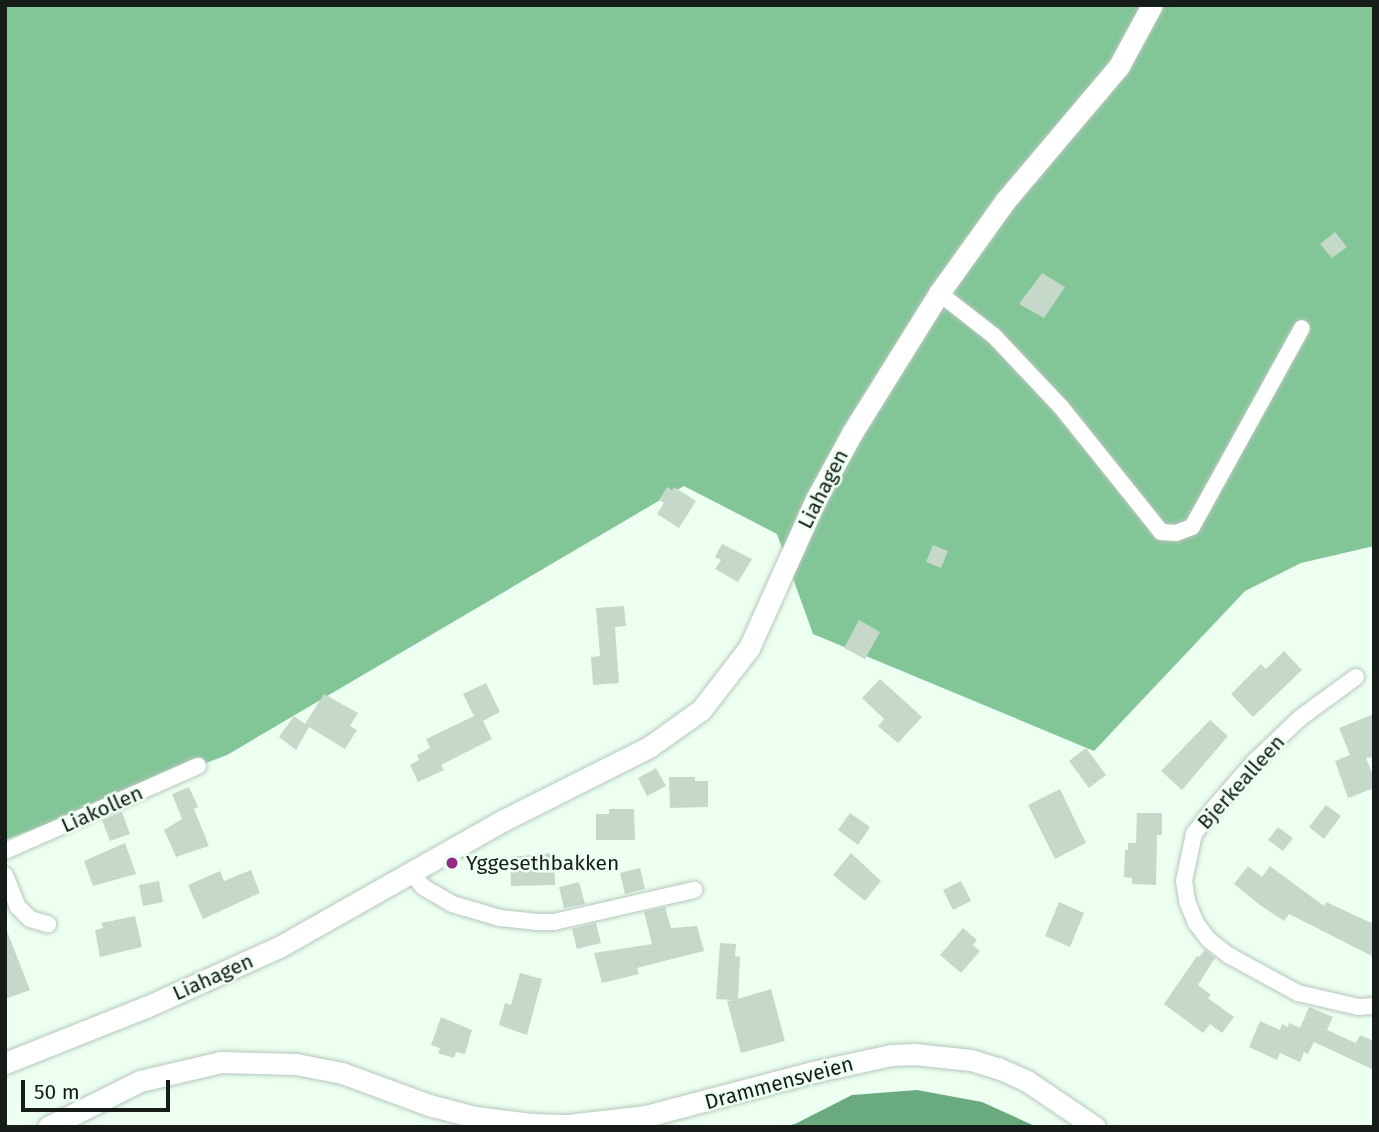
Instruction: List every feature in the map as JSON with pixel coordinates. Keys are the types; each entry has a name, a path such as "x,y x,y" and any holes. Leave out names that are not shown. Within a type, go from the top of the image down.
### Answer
{"main road":[{"name":"Liahagen","path":"5,1063 230,970 332,919 502,821 649,747 681,726 717,693 749,649 816,499 846,444 939,293 1005,201 1119,66 1152,5"},
{"name":"Drammensveien","path":"48,1127 140,1081 190,1067 221,1062 296,1064 342,1073 429,1105 475,1117 568,1125 646,1116 826,1069 891,1055 914,1054 959,1058 998,1068 1027,1081 1095,1127"}],"street":[{"path":"939,293 995,336 1060,407 1161,532 1176,533 1192,527 1302,328"},
{"name":"Bjerkealleen","path":"1356,677 1300,718 1254,762 1214,808 1194,834 1184,881 1187,901 1196,923 1209,940 1228,955 1298,993 1333,1003 1374,1006"},
{"name":"Liakollen","path":"5,851 198,766"},
{"path":"411,872 423,887 452,904 500,918 536,922 554,922 694,890"},
{"path":"5,875 18,907 30,919 48,924"}],"shaded area":[{"path":"5,5 1374,5 1374,546 1301,563 1245,591 1094,751 813,634 777,534 684,486 227,755 5,840"},
{"path":"917,1090 982,1102 1037,1127 782,1127 795,1124 852,1095"}],"building":[{"path":"1335,232 1347,247 1332,258 1320,244"},
{"path":"1042,273 1065,287 1044,318 1019,304"},
{"path":"667,487 672,490 674,487 696,501 679,528 657,514 664,503 659,500"},
{"path":"722,544 752,559 738,582 715,569 721,560 715,557"},
{"path":"933,545 948,551 941,568 926,562"},
{"path":"624,606 626,626 615,627 619,683 593,685 591,657 600,656 596,608"},
{"path":"859,620 880,632 865,659 844,648"},
{"path":"1284,651 1302,670 1253,717 1231,694 1261,664 1266,669"},
{"path":"880,679 922,717 898,743 878,726 884,719 862,698"},
{"path":"486,683 500,712 483,721 492,739 441,765 444,770 418,782 410,765 419,760 417,755 430,748 426,739 474,716 463,694"},
{"path":"324,694 358,713 350,726 357,730 345,749 309,727 296,750 279,737 294,716 305,724"},
{"path":"1374,714 1374,757 1366,758 1374,778 1374,788 1348,798 1335,761 1350,755 1339,728"},
{"path":"1210,720 1228,736 1182,790 1161,771"},
{"path":"1086,748 1106,775 1089,788 1069,761"},
{"path":"656,768 666,786 647,796 638,778"},
{"path":"669,777 695,777 695,781 708,781 708,807 670,808"},
{"path":"189,787 198,807 194,809 209,846 176,857 164,830 182,819 172,794"},
{"path":"1060,789 1086,843 1055,859 1028,805"},
{"path":"1326,805 1341,816 1324,839 1309,827"},
{"path":"609,809 634,809 635,840 596,840 596,814 609,814"},
{"path":"122,812 130,834 110,841 102,820"},
{"path":"850,813 870,827 858,845 838,830"},
{"path":"1137,813 1162,813 1162,835 1157,835 1156,885 1132,884 1132,878 1124,877 1125,850 1128,850 1128,843 1136,843"},
{"path":"1278,827 1293,838 1283,851 1268,840"},
{"path":"125,843 136,874 93,886 84,861"},
{"path":"554,853 555,885 511,886 510,857"},
{"path":"851,853 881,881 865,901 833,875"},
{"path":"1248,866 1262,877 1270,866 1324,906 1326,902 1374,924 1374,957 1289,914 1284,921 1260,905 1234,884"},
{"path":"640,868 645,889 625,894 620,873"},
{"path":"251,870 260,893 203,919 188,885 220,871 224,881"},
{"path":"159,881 163,902 143,906 139,885"},
{"path":"961,881 971,901 953,910 943,890"},
{"path":"579,882 585,904 564,908 559,887"},
{"path":"1059,902 1084,913 1070,947 1045,936"},
{"path":"665,907 671,928 697,926 704,951 637,968 639,974 602,983 594,953 652,944 644,912"},
{"path":"135,916 142,947 100,957 95,930 103,928 101,923"},
{"path":"596,923 601,943 577,949 572,929"},
{"path":"5,926 30,990 5,999"},
{"path":"963,928 977,940 973,945 980,951 961,973 940,955"},
{"path":"720,943 736,944 735,956 740,957 738,999 771,989 785,1041 741,1053 727,1001 733,1000 716,999"},
{"path":"1205,950 1215,958 1198,985 1211,995 1208,998 1234,1017 1222,1033 1210,1024 1203,1033 1164,1004 1197,956"},
{"path":"520,973 542,979 527,1035 499,1025 505,1003 511,1005"},
{"path":"1309,1007 1333,1017 1327,1030 1356,1043 1360,1035 1374,1041 1374,1070 1314,1042 1308,1054 1304,1052 1300,1062 1280,1053 1277,1060 1249,1047 1260,1021 1280,1030 1282,1024 1288,1027 1289,1023 1300,1028"},
{"path":"441,1017 472,1030 465,1054 456,1052 454,1058 438,1053 440,1048 431,1045"}],"place":[{"name":"Yggesethbakken","path":"452,863"}]}
